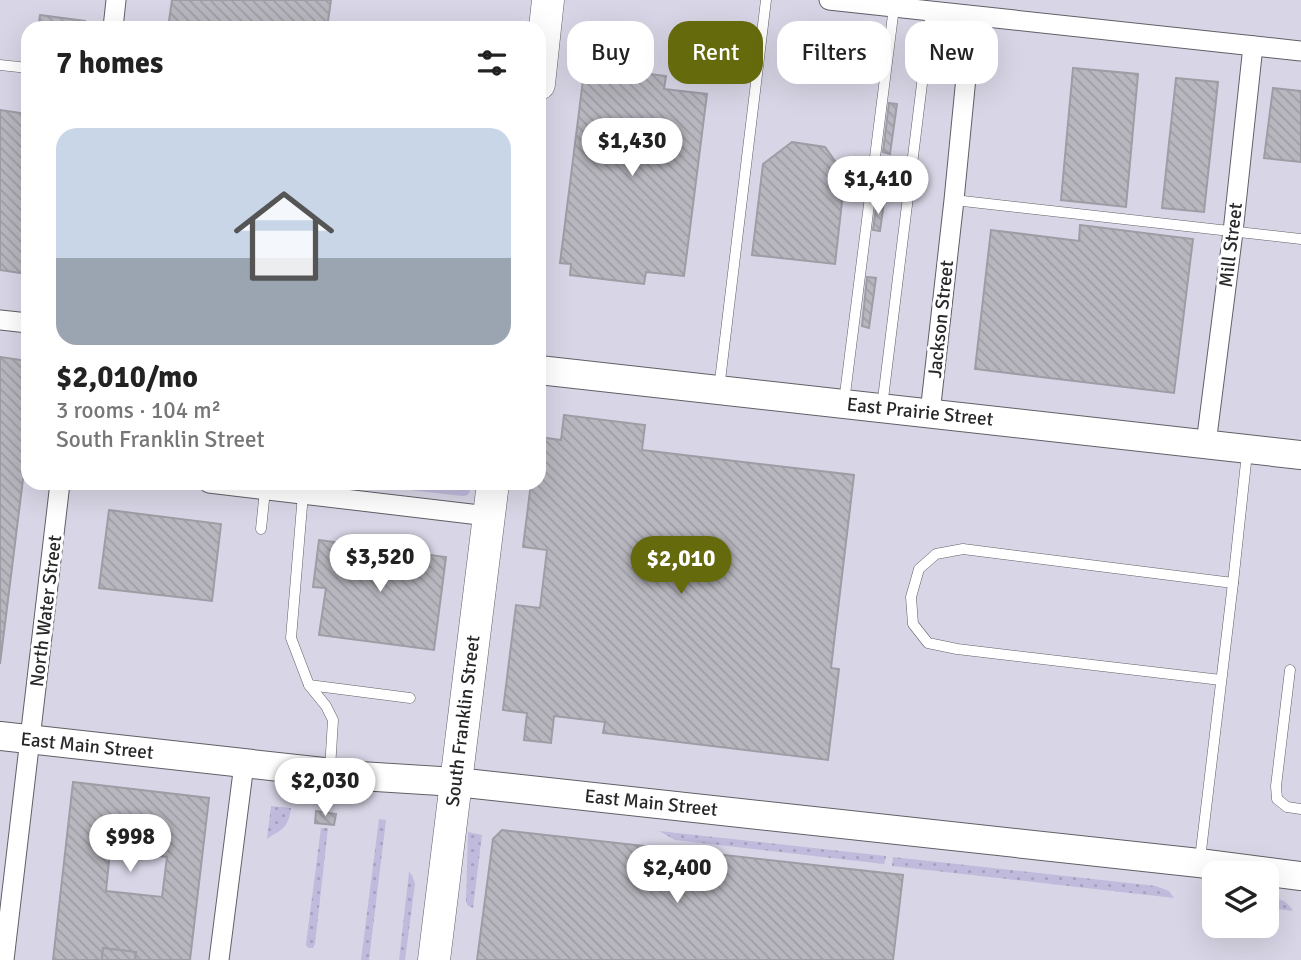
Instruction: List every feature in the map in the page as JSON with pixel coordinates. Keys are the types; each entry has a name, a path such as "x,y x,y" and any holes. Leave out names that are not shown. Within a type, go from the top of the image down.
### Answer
{"main road":[{"path":"546,21 548,0"},
{"name":"South Franklin Street","path":"434,960 492,490"}],"street":[{"path":"114,21 116,0"},
{"path":"829,0 1301,51"},
{"name":"Jackson Street","path":"930,413 972,16"},
{"name":"Mill Street","path":"1206,444 1233,232 1252,46"},
{"path":"0,320 21,322"},
{"name":"East Prairie Street","path":"546,371 1301,455"},
{"name":"North Water Street","path":"4,960 59,490"},
{"path":"265,490 488,516"},
{"name":"East Main Street","path":"0,736 360,776 456,782 1301,876"},
{"path":"219,960 244,764"}],"lane":[{"path":"719,389 766,0"},
{"path":"844,404 894,7"},
{"path":"882,408 931,11"},
{"path":"0,65 21,67"},
{"path":"954,200 1301,239"},
{"path":"1199,863 1247,449"},
{"path":"261,529 265,490"},
{"path":"303,494 291,638 309,685 326,706 332,720 329,772"},
{"path":"1221,680 980,652 928,643 913,624 911,597 919,569 936,554 963,549 1233,583"},
{"path":"1290,670 1276,786 1277,799 1287,807 1301,809"},
{"path":"309,685 410,698"}],"shaded area":[{"path":"0,0 1301,0 1301,960 0,960"}],"green space":[{"path":"410,490 470,490 469,494 462,496"},
{"path":"271,806 291,808 286,824 267,839"},
{"path":"379,819 386,820 369,960 361,960"},
{"path":"321,828 328,828 315,944 310,948 306,944"},
{"path":"659,831 886,857 884,864 675,840"},
{"path":"468,832 482,835 473,908 466,902"},
{"path":"893,857 1156,886 1169,891 1174,898 892,866"},
{"path":"409,872 415,884 405,960 399,960"},
{"path":"1279,900 1288,904 1293,911 1279,909"}],"building":[{"path":"172,0 331,0 328,21 169,21"},
{"path":"40,15 85,21 39,21"},
{"path":"1073,68 1138,74 1126,207 1061,200"},
{"path":"654,74 666,76 664,89 707,94 684,276 646,272 644,284 570,275 571,264 560,263 582,84 654,84"},
{"path":"1176,78 1218,82 1204,212 1162,208"},
{"path":"1273,88 1301,91 1301,162 1264,158"},
{"path":"889,103 897,104 890,154 883,152"},
{"path":"0,110 21,113 21,273 0,270"},
{"path":"792,142 825,147 845,175 835,264 752,255 763,164"},
{"path":"877,201 884,202 880,231 873,230"},
{"path":"1080,225 1193,239 1174,393 975,369 991,230 1079,241"},
{"path":"867,277 876,278 869,328 862,326"},
{"path":"0,357 21,360 22,490 0,664"},
{"path":"564,415 645,425 642,450 854,475 831,668 839,669 828,760 603,733 605,722 554,716 551,743 524,740 527,713 503,710 516,605 540,608 547,550 523,547 530,490 546,490 546,438 561,440"},
{"path":"109,510 221,524 212,601 99,588"},
{"path":"319,540 446,557 434,650 319,635 326,588 313,587"},
{"path":"73,782 209,798 190,960 135,960 136,952 103,948 102,960 53,960","holes":["110,851 167,857 162,897 106,891"]},
{"path":"316,811 336,814 334,825 315,823"},
{"path":"502,830 903,875 893,960 477,960 493,839"},
{"path":"103,948 136,952 135,960 102,960"}]}
